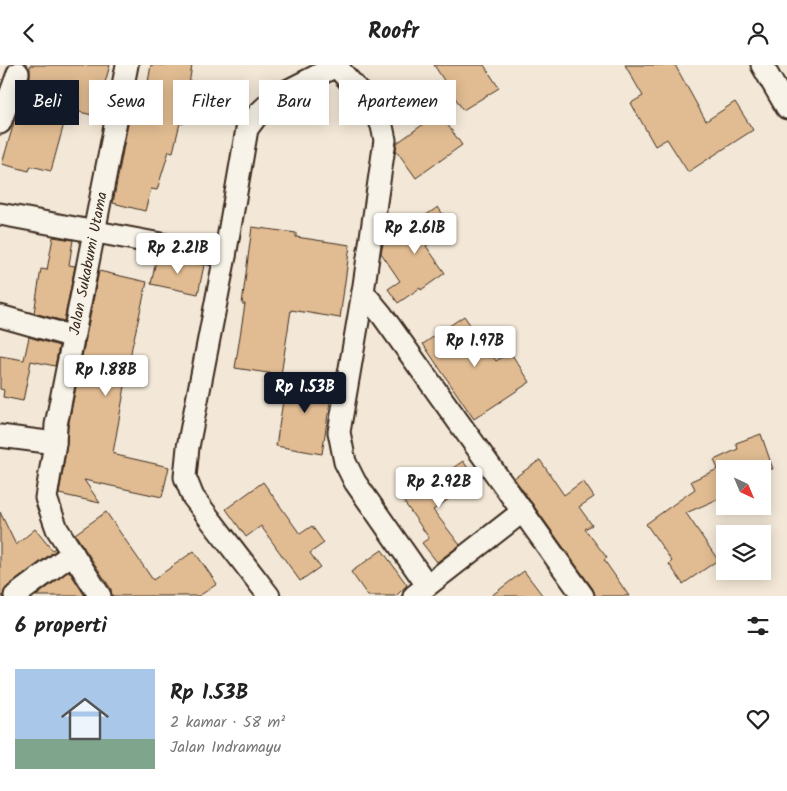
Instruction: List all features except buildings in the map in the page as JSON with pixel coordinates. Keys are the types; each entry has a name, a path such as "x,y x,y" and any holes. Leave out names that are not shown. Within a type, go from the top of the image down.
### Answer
{"street":[{"name":"Jalan Sukabumi Utama","path":"100,596 57,529 46,498 56,425 127,65"},
{"path":"269,596 193,497 185,477 188,447 225,256 247,129 277,96 337,65 375,109 382,125 385,140 363,292 339,432 345,462 420,591 523,511"},
{"path":"762,65 787,108"},
{"path":"0,88 20,69"},
{"path":"0,123 20,69"},
{"path":"0,214 225,256"},
{"path":"363,292 382,315 583,596"},
{"path":"0,316 74,337"},
{"path":"0,436 55,443"},
{"path":"15,596 73,553"}]}
